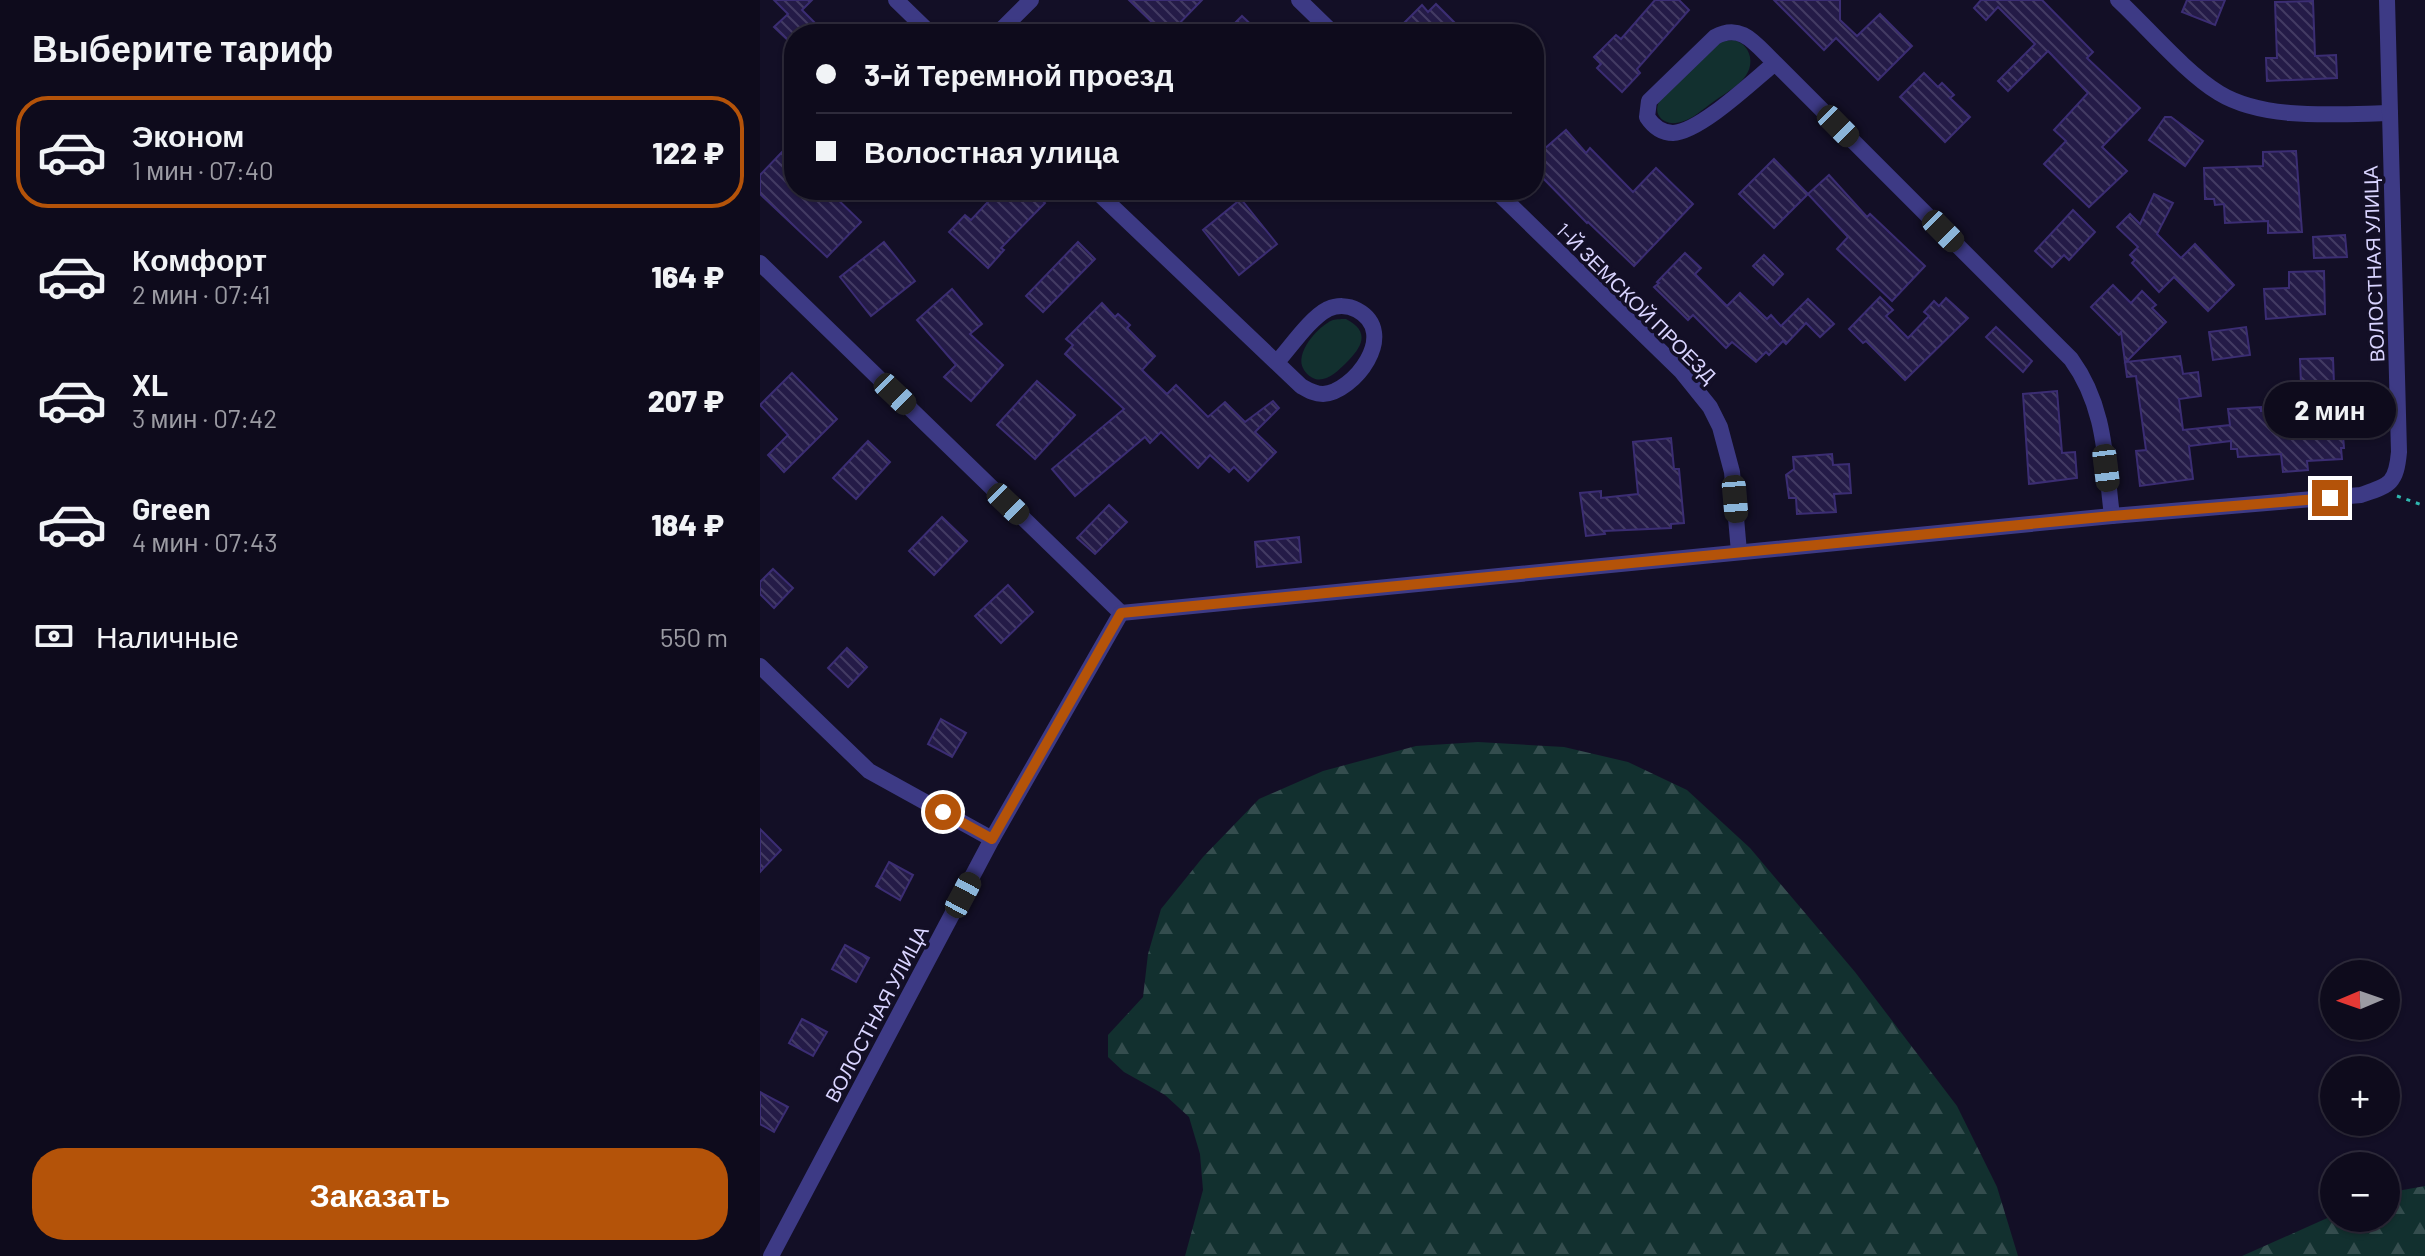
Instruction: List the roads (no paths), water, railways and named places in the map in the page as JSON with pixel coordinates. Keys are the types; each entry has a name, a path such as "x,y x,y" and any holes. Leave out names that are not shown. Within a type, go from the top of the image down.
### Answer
{"street":[{"path":"896,0 921,24"},
{"path":"1007,24 1031,0"},
{"path":"1299,0 1324,24"},
{"path":"2118,0 2202,81 2236,102 2294,113 2390,113"},
{"name":"ВОЛОСТНАЯ УЛИЦА","path":"2112,516 2361,495 2383,487 2397,473 2399,452 2387,0"},
{"path":"760,263 1121,613 2112,516 2100,419 2088,385 2071,359 1775,63 1742,34 1726,31 1715,37 1649,101 1647,117 1664,132 1693,128 1775,63"},
{"path":"1106,200 1301,386 1312,392 1325,394 1337,390 1368,361 1374,350 1372,324 1364,314 1353,308 1340,306 1328,309 1277,362"},
{"name":"1-Й ЗЕМСКОЙ ПРОЕЗД","path":"1505,200 1681,371 1710,407 1724,438 1732,472 1739,552"},
{"name":"ВОЛОСТНАЯ УЛИЦА","path":"771,1256 992,839 1121,613"},
{"path":"760,666 869,771 992,839"}]}
